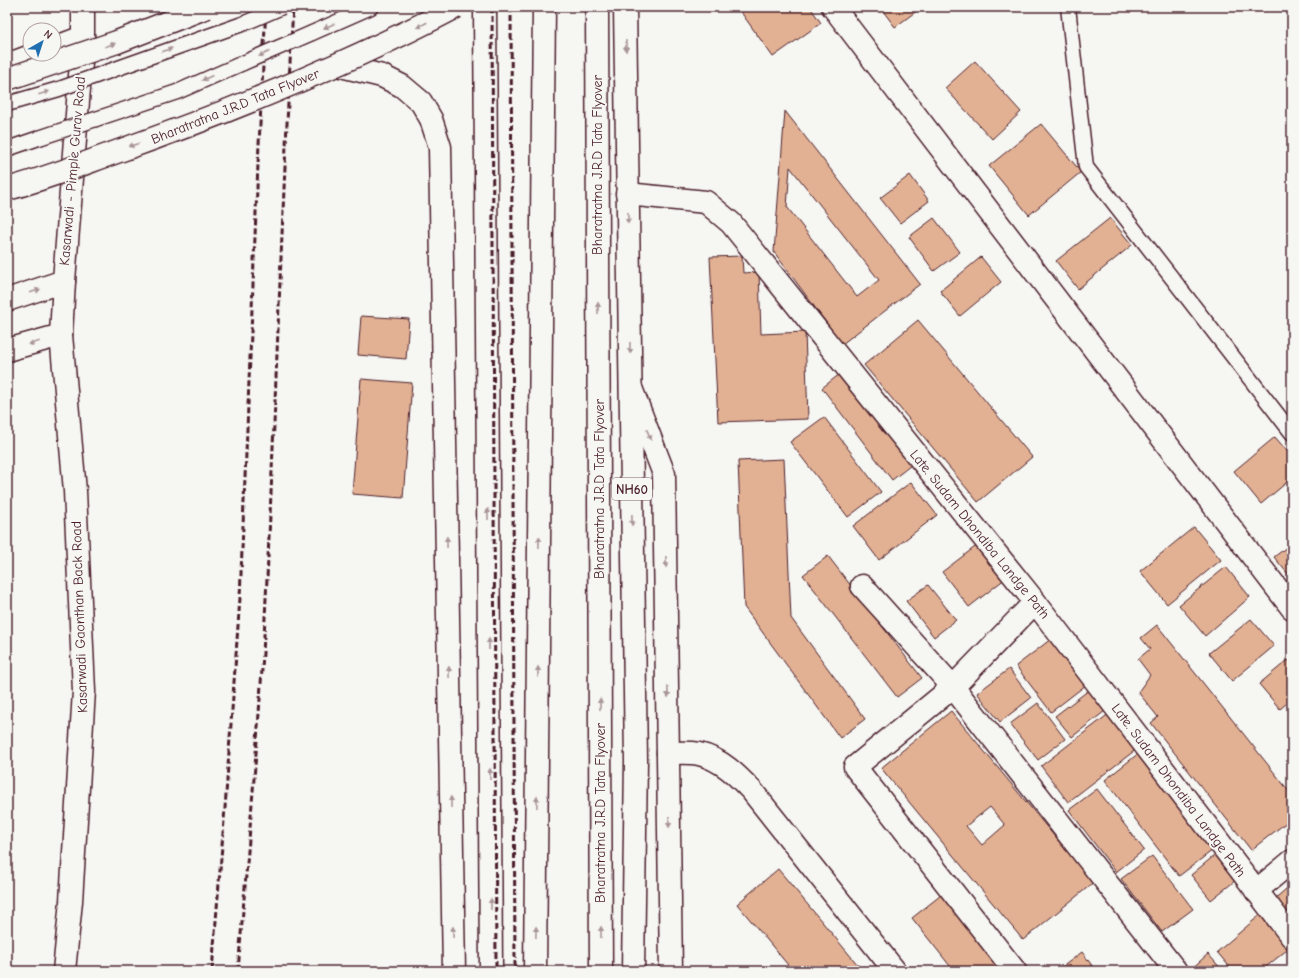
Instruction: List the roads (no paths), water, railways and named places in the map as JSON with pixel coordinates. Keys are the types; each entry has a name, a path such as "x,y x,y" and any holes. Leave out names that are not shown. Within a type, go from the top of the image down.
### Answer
{"main road":[{"name":"Kasarwadi - Pimple Gurav Road","path":"61,335 83,37 83,7"},
{"path":"7,80 117,42 206,7"},
{"name":"Bharatratna J.R.D Tata Flyover","path":"7,190 194,124 337,65 414,29 456,7"},
{"path":"485,7 491,971"},
{"path":"535,971 544,7"},
{"name":"Bharatratna J.R.D Tata Flyover","path":"597,7 601,971"},
{"name":"NH60","path":"625,7 636,761 633,971"},
{"path":"833,7 1292,608"},
{"path":"62,45 83,37"},
{"path":"7,65 22,59"},
{"path":"337,65 382,76 406,90 421,102 431,119 440,147 454,971"},
{"name":"Late. Sudam Dhondiba Landge Path","path":"627,194 706,202 716,209 731,224 1035,602 1292,938"},
{"path":"7,300 64,281"},
{"path":"7,350 61,335"},
{"name":"Kasarwadi Gaonthan Back Road","path":"61,335 75,491 84,691 71,901 64,971"},
{"path":"630,386 664,474 672,971"},
{"path":"862,586 952,687 1176,971"},
{"path":"1015,971 855,767 952,687 1035,602"},
{"path":"668,753 699,754 718,762 736,774 752,791 895,971"},
{"path":"1256,891 1292,861"}],"lane":[{"path":"7,104 59,89 245,22 282,7"},
{"path":"7,149 177,92 371,7"},
{"path":"1068,7 1086,167 1292,433"}],"railway":[{"path":"212,971 240,598 266,7"},
{"path":"238,971 254,785 270,524 293,7"},
{"path":"492,7 496,971"},
{"path":"511,7 515,971"}]}
